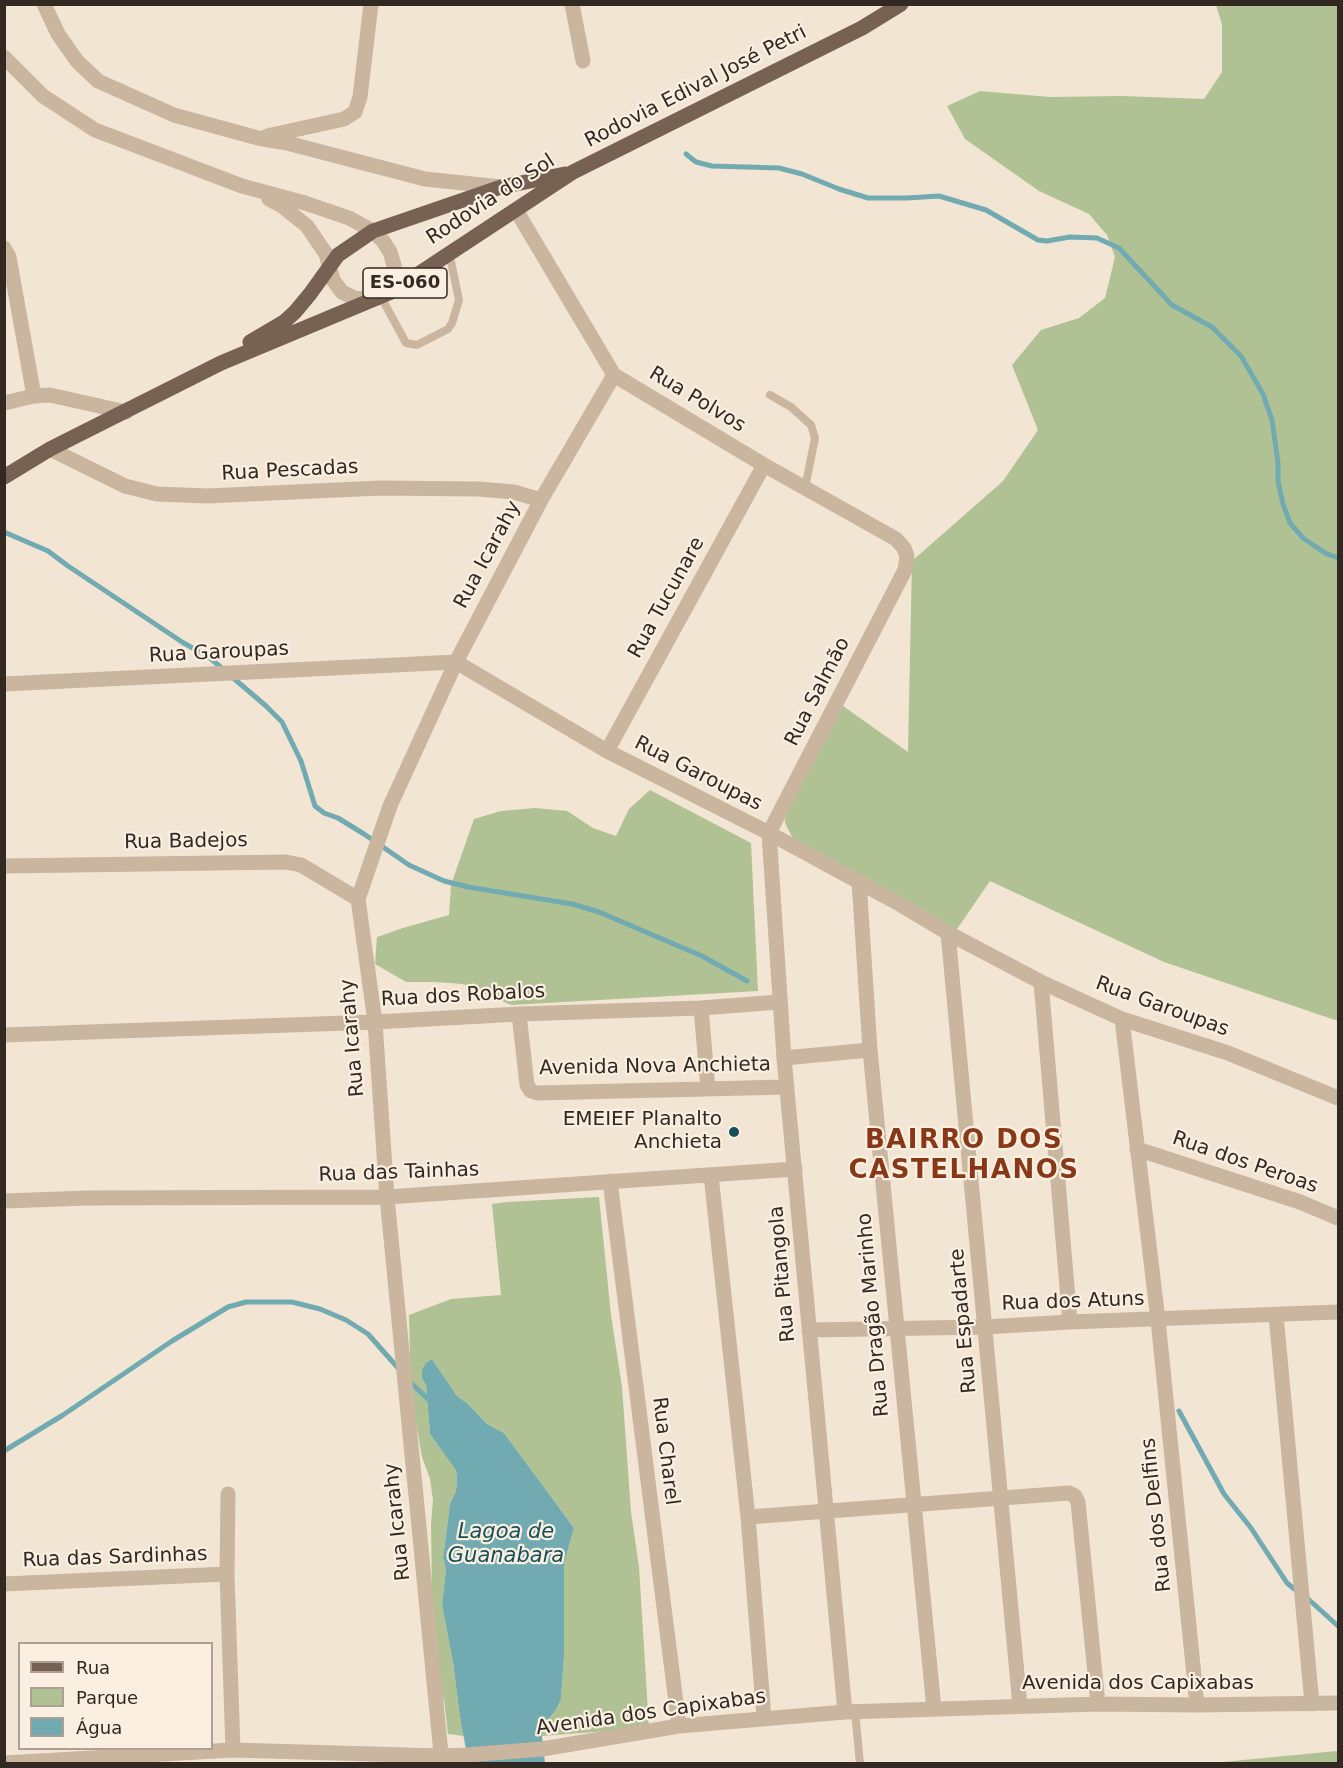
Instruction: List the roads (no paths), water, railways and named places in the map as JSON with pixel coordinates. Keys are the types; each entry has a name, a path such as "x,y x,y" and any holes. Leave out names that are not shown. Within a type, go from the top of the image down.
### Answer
{"main road":[{"name":"Rodovia Edival José Petri","path":"573,172 862,28 901,4"},
{"name":"Rodovia do Sol","path":"221,363 268,330 284,322 310,294 338,255 373,231 501,188 573,172"},
{"name":"Rodovia do Sol","path":"221,363 380,296 573,172"},
{"name":"ES-060","path":"4,477 50,449 221,363"}],"street":[{"name":"Rodovia do Sol","path":"45,4 58,34 76,61 98,81 174,115 425,179 501,188"},
{"path":"258,138 344,119 355,112 360,97 371,4"},
{"path":"572,4 582,61"},
{"path":"4,57 43,96 95,130 242,186 349,218 373,231 390,252 394,265 394,279 380,296 354,298 342,292 333,280 326,254 307,226 282,206 242,186"},
{"name":"Rua Polvos","path":"516,210 614,375 764,465 896,539 904,548 907,556 905,570"},
{"path":"4,248 9,257 34,396"},
{"name":"Rua Icarahy","path":"442,1760 387,1197 375,1022 358,899 390,806 456,662 541,500 614,375"},
{"path":"4,404 34,396 50,395 126,412"},
{"name":"Rua Pescadas","path":"50,449 125,486 157,494 207,496 380,488 478,489 514,492 541,500"},
{"name":"Rua Tucunare","path":"607,751 764,465"},
{"name":"Rua Salmão","path":"769,833 905,570"},
{"name":"Rua Garoupas","path":"4,684 456,662 607,751 769,833 1041,982 1122,1020 1228,1053 1338,1098"},
{"name":"Rua Pitangola","path":"769,833 779,1002 809,1330 826,1510 850,1712"},
{"name":"Rua Badejos","path":"4,866 286,862 301,865 358,899"},
{"name":"Rua Dragão Marinho","path":"859,881 870,1050 934,1709"},
{"name":"Rua Espadarte","path":"948,933 1020,1706"},
{"path":"1041,982 1070,1322"},
{"name":"Rua dos Robalos","path":"4,1035 375,1022 519,1014 701,1008 779,1002"},
{"path":"701,1008 708,1089"},
{"name":"Avenida Nova Anchieta","path":"519,1014 527,1084 531,1091 787,1087"},
{"name":"Rua dos Delfins","path":"1122,1020 1158,1320 1197,1705"},
{"path":"784,1058 870,1050"},
{"name":"Rua dos Peroas","path":"1137,1149 1300,1202 1338,1218"},
{"name":"Rua das Tainhas","path":"4,1202 100,1198 387,1197 795,1169"},
{"path":"711,1175 748,1517 764,1718"},
{"name":"Rua Charel","path":"610,1181 679,1726"},
{"name":"Rua dos Atuns","path":"809,1330 985,1327 1338,1312"},
{"path":"1276,1315 1312,1704"},
{"path":"748,1517 1069,1493 1075,1496 1078,1502 1098,1704"},
{"path":"228,1494 227,1574 233,1750"},
{"name":"Rua das Sardinhas","path":"4,1584 227,1574"},
{"name":"Avenida dos Capixabas","path":"4,1763 233,1750 442,1760 542,1749 679,1726 850,1712 1098,1704 1338,1703"}],"lane":[{"path":"380,296 406,343 417,345 448,329 459,300 449,252"},
{"path":"770,394 791,407 811,424 815,438 805,488"},
{"path":"850,1712 860,1764"}],"water":[{"name":"Lagoa de Guanabara","path":"432,1359 457,1396 487,1424 504,1433 574,1528 564,1564 564,1656 561,1699 556,1710 541,1728 545,1763 471,1763 467,1755 442,1605 446,1569 443,1558 450,1504 456,1491 457,1481 456,1470 430,1434 426,1385 422,1378 422,1370"}],"waterway":[{"path":"686,154 696,162 712,166 779,168 868,198 939,196 986,210 1038,240 1047,241 1070,237 1097,238 1119,248 1172,305 1212,327 1241,356 1263,394 1272,420 1278,481 1290,523 1303,538 1325,553 1338,558"},
{"path":"4,532 48,551 182,642 210,658 224,670"},
{"path":"231,676 282,722 301,761 315,806 364,834 409,865 444,881 468,887 572,904 599,912 702,956 747,981"},
{"path":"4,1451 63,1415 172,1341 228,1307 246,1302 292,1302 320,1309 346,1320 368,1334 399,1369"},
{"path":"409,1381 432,1403"},
{"path":"1179,1411 1224,1494 1251,1528 1287,1583 1298,1592"},
{"path":"1306,1597 1338,1626"}],"place":[{"name":"EMEIEF Planalto Anchieta","path":"734,1132"}],"district":[{"name":"BAIRRO DOS CASTELHANOS","path":"964,1156"}]}
